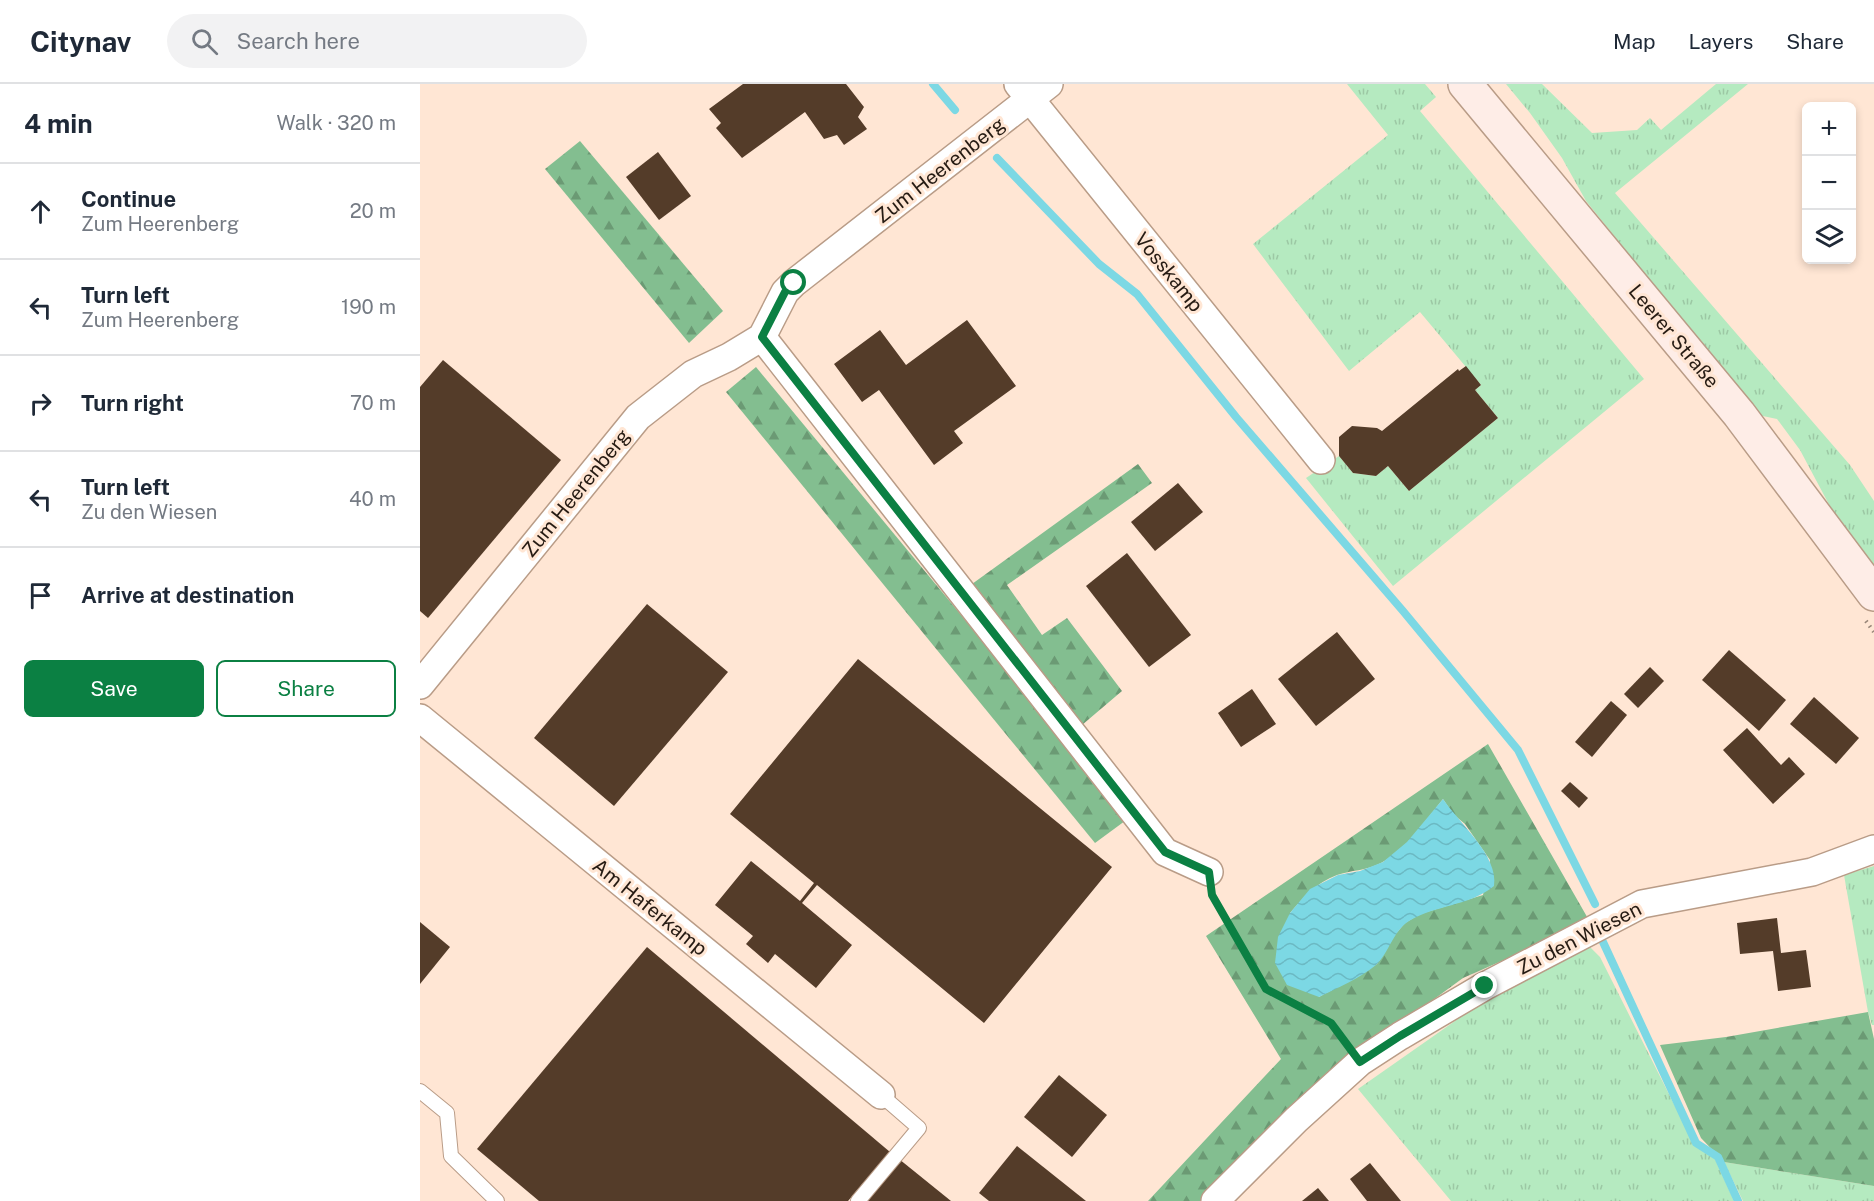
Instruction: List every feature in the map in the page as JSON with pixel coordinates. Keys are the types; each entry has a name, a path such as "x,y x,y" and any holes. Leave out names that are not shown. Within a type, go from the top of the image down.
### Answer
{"main road":[{"name":"Leerer Straße","path":"1465,84 1739,414 1874,594"}],"street":[{"name":"Zum Heerenberg","path":"420,686 638,417 693,374 729,357 762,337 785,292 794,283 1033,89"},
{"name":"Vosskamp","path":"1033,89 1321,460"},
{"path":"762,337 1165,852 1209,872"},
{"name":"Am Haferkamp","path":"420,718 881,1095"},
{"name":"Zu den Wiesen","path":"1215,1201 1296,1120 1360,1062 1485,986 1642,904 1812,872 1874,849"}],"lane":[{"path":"420,1091 447,1113 451,1156 497,1201"},
{"path":"858,1201 919,1128 881,1095"}],"path":[{"path":"1209,872 1212,895 1266,989 1331,1023 1360,1062"}],"green space":[{"path":"1347,84 1425,84 1436,97 1420,111 1644,379 1393,586 1306,478 1339,456 1353,473 1376,476 1388,466 1409,491 1498,418 1475,390 1481,385 1420,312 1349,371 1253,244 1388,135"},
{"path":"1506,84 1542,84 1592,133 1637,130 1650,118 1661,130 1716,84 1748,84 1615,193 1850,465 1874,501 1874,571 1833,512 1800,450 1777,419 1758,415 1586,201 1562,158"},
{"path":"580,141 723,311 689,343 545,169"},
{"path":"756,367 1129,818 1095,843 726,392"},
{"path":"1138,464 1152,483 1007,585 1042,635 1067,618 1122,691 1082,725 972,584"},
{"path":"1488,744 1590,922 1463,978 1303,1095 1201,1201 1148,1201 1281,1059 1206,936","holes":["1443,799 1453,814 1465,824 1490,860 1483,895 1420,914 1405,923 1393,937 1377,964 1319,997 1290,913 1311,891 1330,878 1375,866 1390,857 1415,834"]},
{"path":"1874,866 1874,1025 1872,1025 1844,875"},
{"path":"1587,944 1600,957 1694,1144 1715,1159 1734,1201 1451,1201 1358,1089 1475,1007"},
{"path":"1868,1012 1874,1039 1874,1186 1724,1162 1701,1138 1660,1045 1726,1037"},
{"path":"1724,1162 1874,1186 1874,1201 1743,1201"}],"water":[{"path":"1443,799 1484,852 1494,875 1494,886 1474,898 1409,921 1399,930 1376,965 1334,990 1319,997 1287,985 1275,963 1278,937 1290,913 1310,889 1338,875 1360,871 1383,862 1407,842"}],"building":[{"path":"743,84 846,84 864,107 858,117 867,129 844,145 837,135 824,139 805,112 742,158 716,128 721,123 709,109"},
{"path":"658,152 691,196 659,220 626,177"},
{"path":"967,320 1016,386 954,431 963,443 934,465 879,390 862,402 834,364 880,330 906,365"},
{"path":"443,360 561,460 428,618 420,611 420,387"},
{"path":"1466,366 1481,385 1475,390 1498,418 1409,491 1388,466 1376,476 1353,473 1339,456 1339,437 1352,426 1377,428 1382,431 1458,369 1459,371"},
{"path":"1178,483 1203,512 1155,551 1131,522"},
{"path":"1127,553 1191,635 1149,667 1086,586"},
{"path":"647,604 728,672 614,806 534,738"},
{"path":"1337,632 1375,679 1316,726 1278,679"},
{"path":"1729,650 1786,700 1759,731 1702,680"},
{"path":"858,659 1112,867 984,1023 817,885 802,903 852,945 816,988 775,954 768,963 746,944 753,936 715,905 751,861 800,901 814,883 730,814"},
{"path":"1650,667 1664,681 1638,708 1624,694"},
{"path":"1252,689 1276,724 1241,747 1218,713"},
{"path":"1814,697 1859,738 1836,764 1790,724"},
{"path":"1611,701 1627,715 1592,757 1575,742"},
{"path":"1747,728 1781,765 1789,757 1805,774 1773,804 1723,750"},
{"path":"1570,782 1588,798 1579,808 1561,791"},
{"path":"1777,918 1781,953 1806,950 1811,987 1778,991 1773,951 1740,954 1737,923"},
{"path":"420,922 450,947 420,984"},
{"path":"647,947 890,1152 848,1201 539,1201 477,1149"},
{"path":"1059,1075 1107,1115 1072,1157 1024,1117"},
{"path":"1017,1146 1086,1201 989,1201 979,1193"},
{"path":"899,1159 951,1201 864,1201"},
{"path":"1370,1163 1401,1201 1367,1201 1350,1179"},
{"path":"1318,1188 1329,1201 1302,1201"}],"waterway":[{"path":"933,84 955,110"},
{"path":"997,158 1099,264 1137,294 1236,417 1403,611 1518,750 1595,904"},
{"path":"1603,942 1696,1143 1718,1157 1738,1201"}],"route":[{"path":"794,283 785,292 762,337 1165,852 1209,872 1212,895 1266,989 1331,1023 1360,1062 1485,986"}]}
